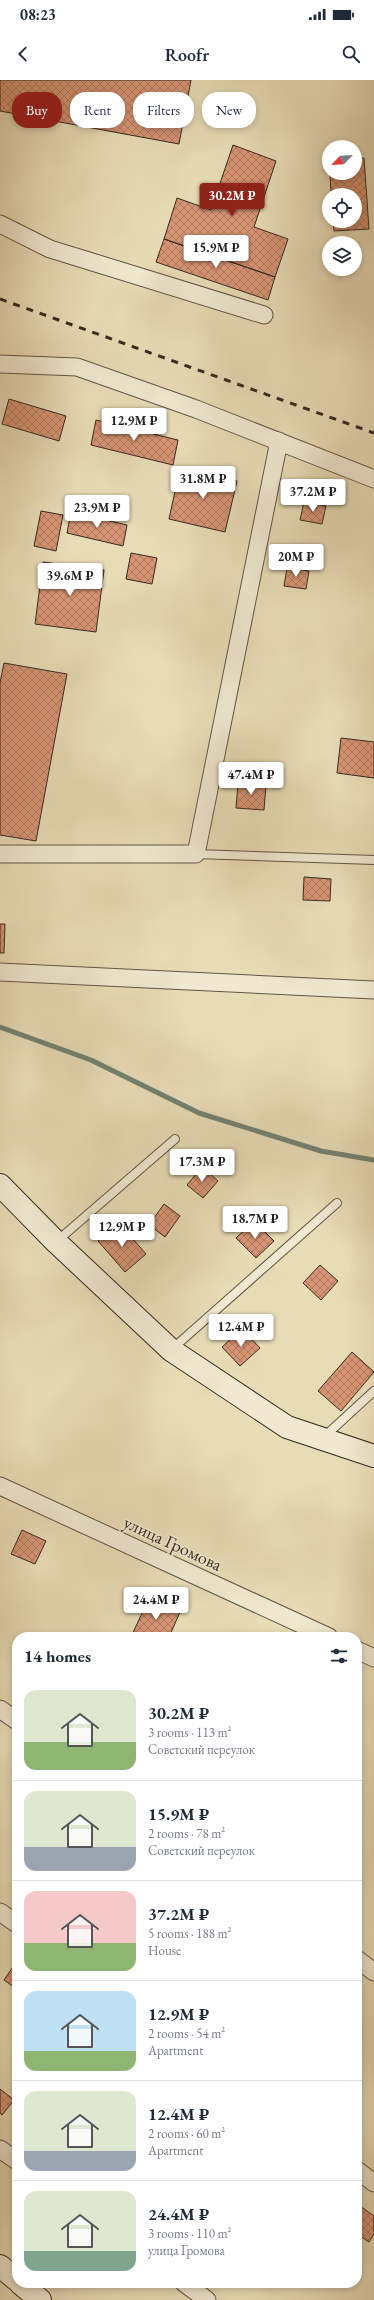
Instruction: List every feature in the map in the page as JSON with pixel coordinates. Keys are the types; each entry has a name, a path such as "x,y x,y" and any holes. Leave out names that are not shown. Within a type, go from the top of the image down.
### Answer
{"main road":[{"path":"0,1185 56,1242 171,1350 287,1427 374,1456"},
{"path":"0,2266 12,2276"},
{"path":"26,2288 40,2300"}],"street":[{"path":"0,224 50,249 264,315"},
{"path":"0,364 77,366 279,441 374,479"},
{"path":"0,854 196,854 279,441"},
{"path":"0,972 374,990"},
{"name":"улица Громова","path":"0,1486 318,1632"},
{"path":"362,1652 374,1658"},
{"path":"0,1709 12,1717"},
{"path":"0,1912 12,1920"},
{"path":"362,1963 374,1972"},
{"path":"0,2149 12,2157"},
{"path":"362,2174 374,2183"},
{"path":"191,2288 207,2300"}],"lane":[{"path":"196,854 374,860"},
{"path":"56,1242 175,1139"},
{"path":"171,1350 337,1203"},
{"path":"322,1439 374,1391"}],"building":[{"path":"0,80 191,80 189,92 133,92 133,128 182,128 179,144 92,128 125,128 125,92 70,92 70,124 62,122 62,92 12,92 12,113 0,111"},
{"path":"233,145 276,161 254,227 288,239 275,277 164,239 177,198 211,210"},
{"path":"362,158 364,158 369,229 334,231 334,228 362,228 362,188 331,188 330,180 362,180"},
{"path":"164,239 275,277 268,300 156,262"},
{"path":"9,399 66,416 59,441 2,424"},
{"path":"96,420 178,440 173,465 91,445"},
{"path":"180,468 237,481 225,532 169,519"},
{"path":"304,502 326,506 322,524 300,520"},
{"path":"41,511 63,515 56,551 34,546"},
{"path":"71,512 127,525 123,546 67,533"},
{"path":"131,553 157,558 152,584 126,579"},
{"path":"43,562 104,570 96,632 35,624"},
{"path":"287,568 309,571 306,589 284,586"},
{"path":"4,663 67,674 36,841 0,835 0,683"},
{"path":"341,738 374,742 374,778 337,773"},
{"path":"238,783 266,785 264,810 236,808"},
{"path":"304,877 331,879 330,901 303,900"},
{"path":"0,924 5,924 4,953 0,953"},
{"path":"202,1167 218,1181 203,1198 187,1185"},
{"path":"164,1204 180,1216 165,1237 149,1225"},
{"path":"254,1221 274,1241 256,1258 236,1238"},
{"path":"119,1223 146,1254 125,1272 98,1241"},
{"path":"320,1265 338,1281 321,1300 303,1283"},
{"path":"242,1329 260,1348 240,1366 222,1347"},
{"path":"352,1352 374,1372 341,1411 318,1391"},
{"path":"22,1530 46,1541 35,1564 11,1554"},
{"path":"149,1598 180,1612 171,1632 133,1632"},
{"path":"12,1968 12,1986 4,1980"},
{"path":"0,2089 12,2098 12,2102 2,2115 0,2113"},
{"path":"362,2207 374,2216 374,2234 369,2242 362,2237"}],"waterway":[{"path":"0,1027 91,1060 199,1113 321,1151 374,1160"}],"railway":[{"path":"0,299 374,433"}]}
